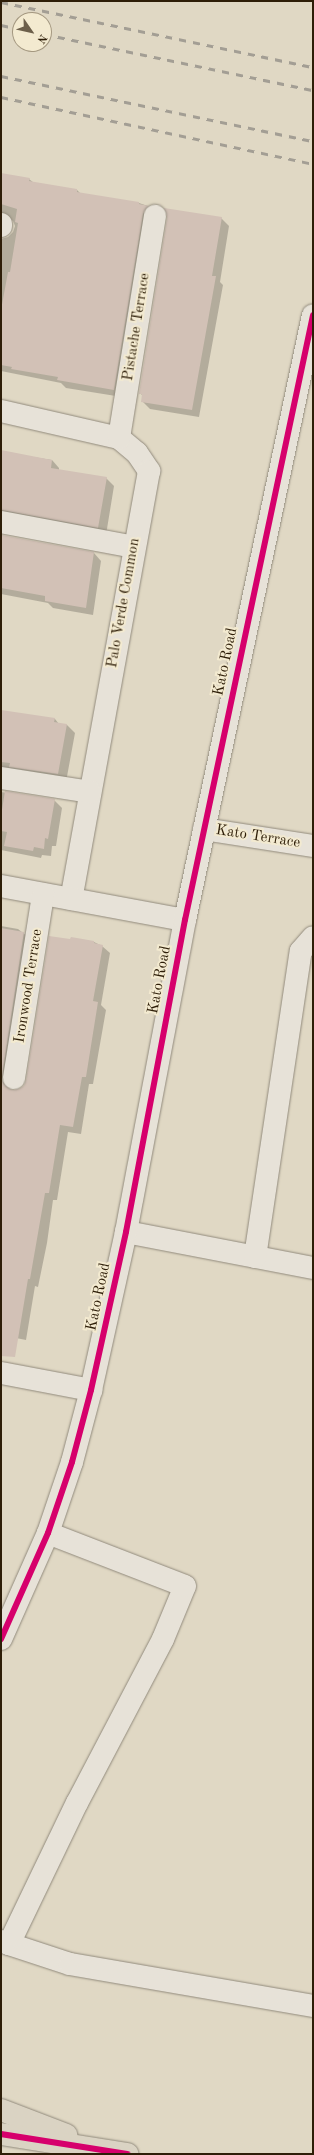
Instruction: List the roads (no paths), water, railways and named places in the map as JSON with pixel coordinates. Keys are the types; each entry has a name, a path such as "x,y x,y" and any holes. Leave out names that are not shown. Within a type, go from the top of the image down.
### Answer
{"main road":[{"path":"1,2110 119,2153"},
{"path":"1,2134 119,2153"}],"street":[{"name":"Pistache Terrace","path":"119,438 155,216"},
{"name":"Kato Road","path":"1,1639 48,1533 72,1462 91,1390 126,1232 185,920 313,315"},
{"name":"Palo Verde Common","path":"1,411 119,438 137,453 149,472 134,547 71,899"},
{"path":"1,522 134,547"},
{"path":"1,778 90,792"},
{"name":"Kato Terrace","path":"204,829 313,846"},
{"path":"1,886 185,920"},
{"name":"Ironwood Terrace","path":"14,1078 43,894"},
{"path":"255,1257 301,951 313,937"},
{"path":"126,1232 313,1268"},
{"path":"1,1373 91,1390"},
{"path":"48,1533 185,1586 163,1639 5,1942 70,1964 313,2006"}],"railway":[{"path":"1,2 313,67"},
{"path":"1,25 12,27"},
{"path":"52,36 313,90"},
{"path":"1,76 313,141"},
{"path":"1,97 313,164"}]}
